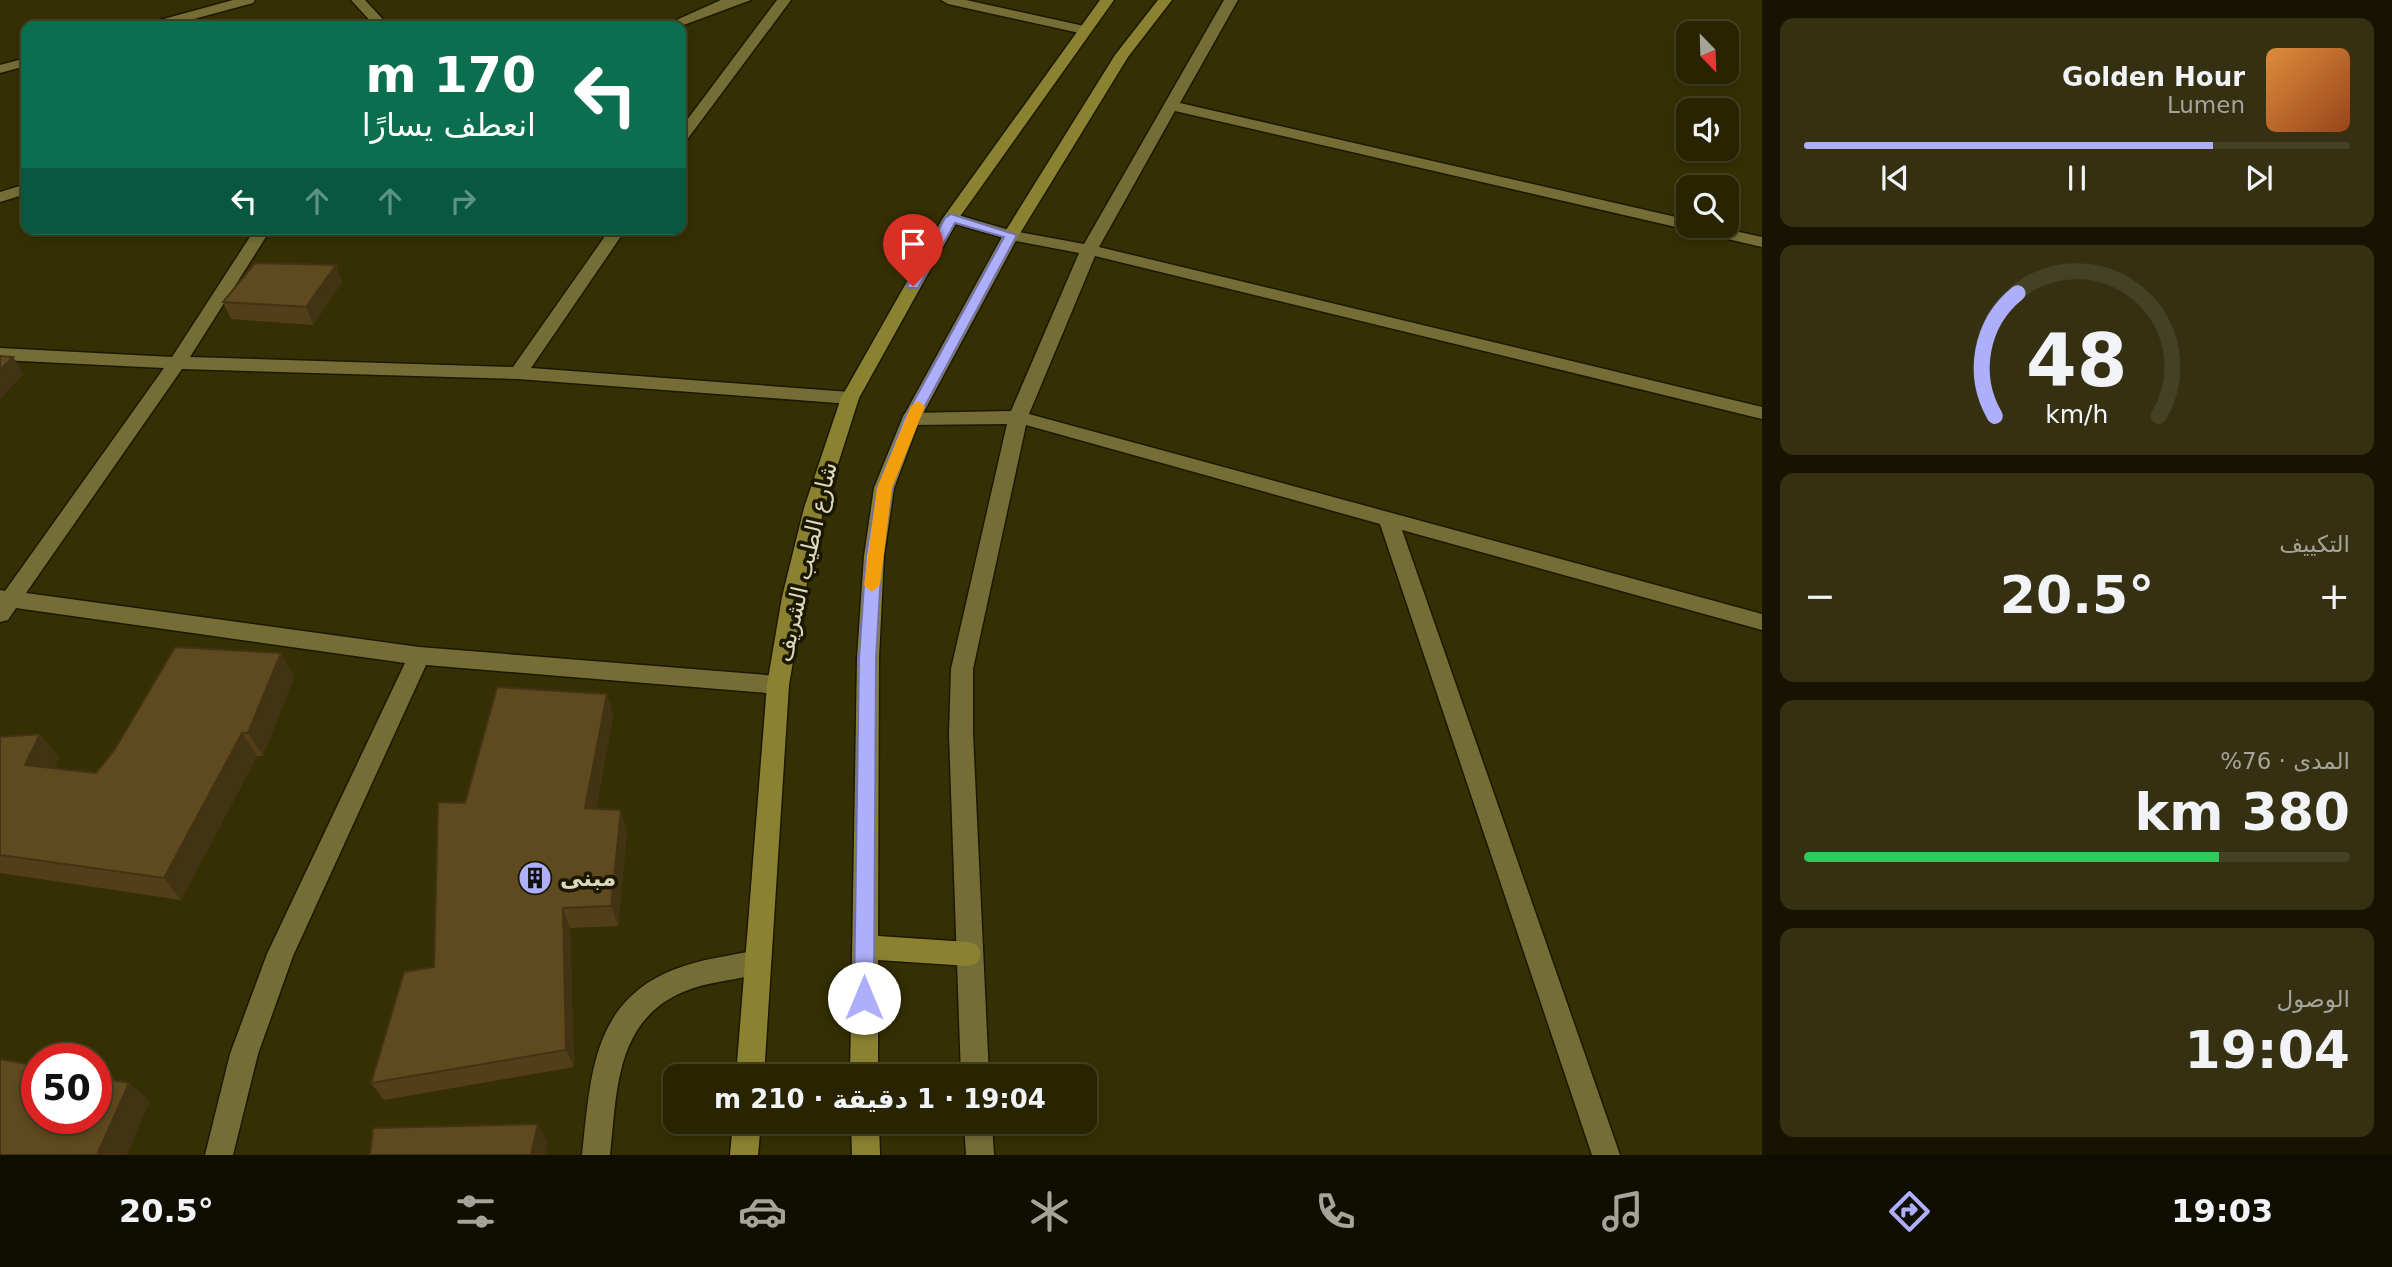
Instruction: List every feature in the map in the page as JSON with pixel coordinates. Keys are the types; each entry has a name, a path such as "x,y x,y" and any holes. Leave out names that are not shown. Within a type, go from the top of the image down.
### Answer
{"main road":[{"name":"شارع الطيب الشريف","path":"751,1064 778,685 793,597 814,508 850,398 951,218 1107,0"},
{"path":"864,1064 868,658 874,556 884,488 911,419 1011,235 1122,55 1166,0"},
{"path":"864,947 968,954"},
{"path":"744,1155 746,1134"},
{"path":"865,1134 866,1155"}],"street":[{"path":"172,21 248,0"},
{"path":"358,0 377,21"},
{"path":"682,21 729,2 744,0"},
{"path":"769,0 783,0"},
{"path":"686,131 783,0"},
{"path":"948,0 1084,30"},
{"path":"974,1064 961,734 962,669 1018,417 1088,250 1231,0"},
{"path":"0,69 21,63"},
{"path":"1170,105 1676,222"},
{"path":"0,197 21,191"},
{"path":"951,218 1011,235 1088,250 1762,413"},
{"path":"259,235 177,363 3,604 419,656 778,685"},
{"path":"519,373 614,235"},
{"path":"1739,237 1762,242"},
{"path":"0,354 177,363 519,373 850,398"},
{"path":"911,419 1018,417 1762,622"},
{"path":"1388,518 1606,1155"},
{"path":"219,1155 244,1054 280,954 419,656"},
{"path":"596,1155 609,1049 626,1017 651,993 677,981 758,962"},
{"path":"979,1134 980,1155"}],"building":[{"path":"255,263 336,265 306,307 223,302"},
{"path":"0,356 13,357 0,370"},
{"path":"175,647 281,653 248,733 242,733 164,878 0,855 0,737 40,734 25,765 96,773 115,749"},
{"path":"497,687 607,694 585,808 621,810 611,906 563,908 566,1050 371,1083 404,972 434,967 438,802 465,803"},
{"path":"0,1059 21,1063 21,1134 106,1134 97,1155 0,1155"},
{"path":"112,1080 129,1083 112,1121"},
{"path":"538,1124 531,1155 370,1155 373,1128"}],"slow traffic":[{"path":"872,585 884,488 918,406"}],"place":[{"name":"مبنى","path":"535,878"}],"route":[{"path":"864,998 868,658 874,556 884,488 911,419 1011,235 951,218 913,286"}]}
